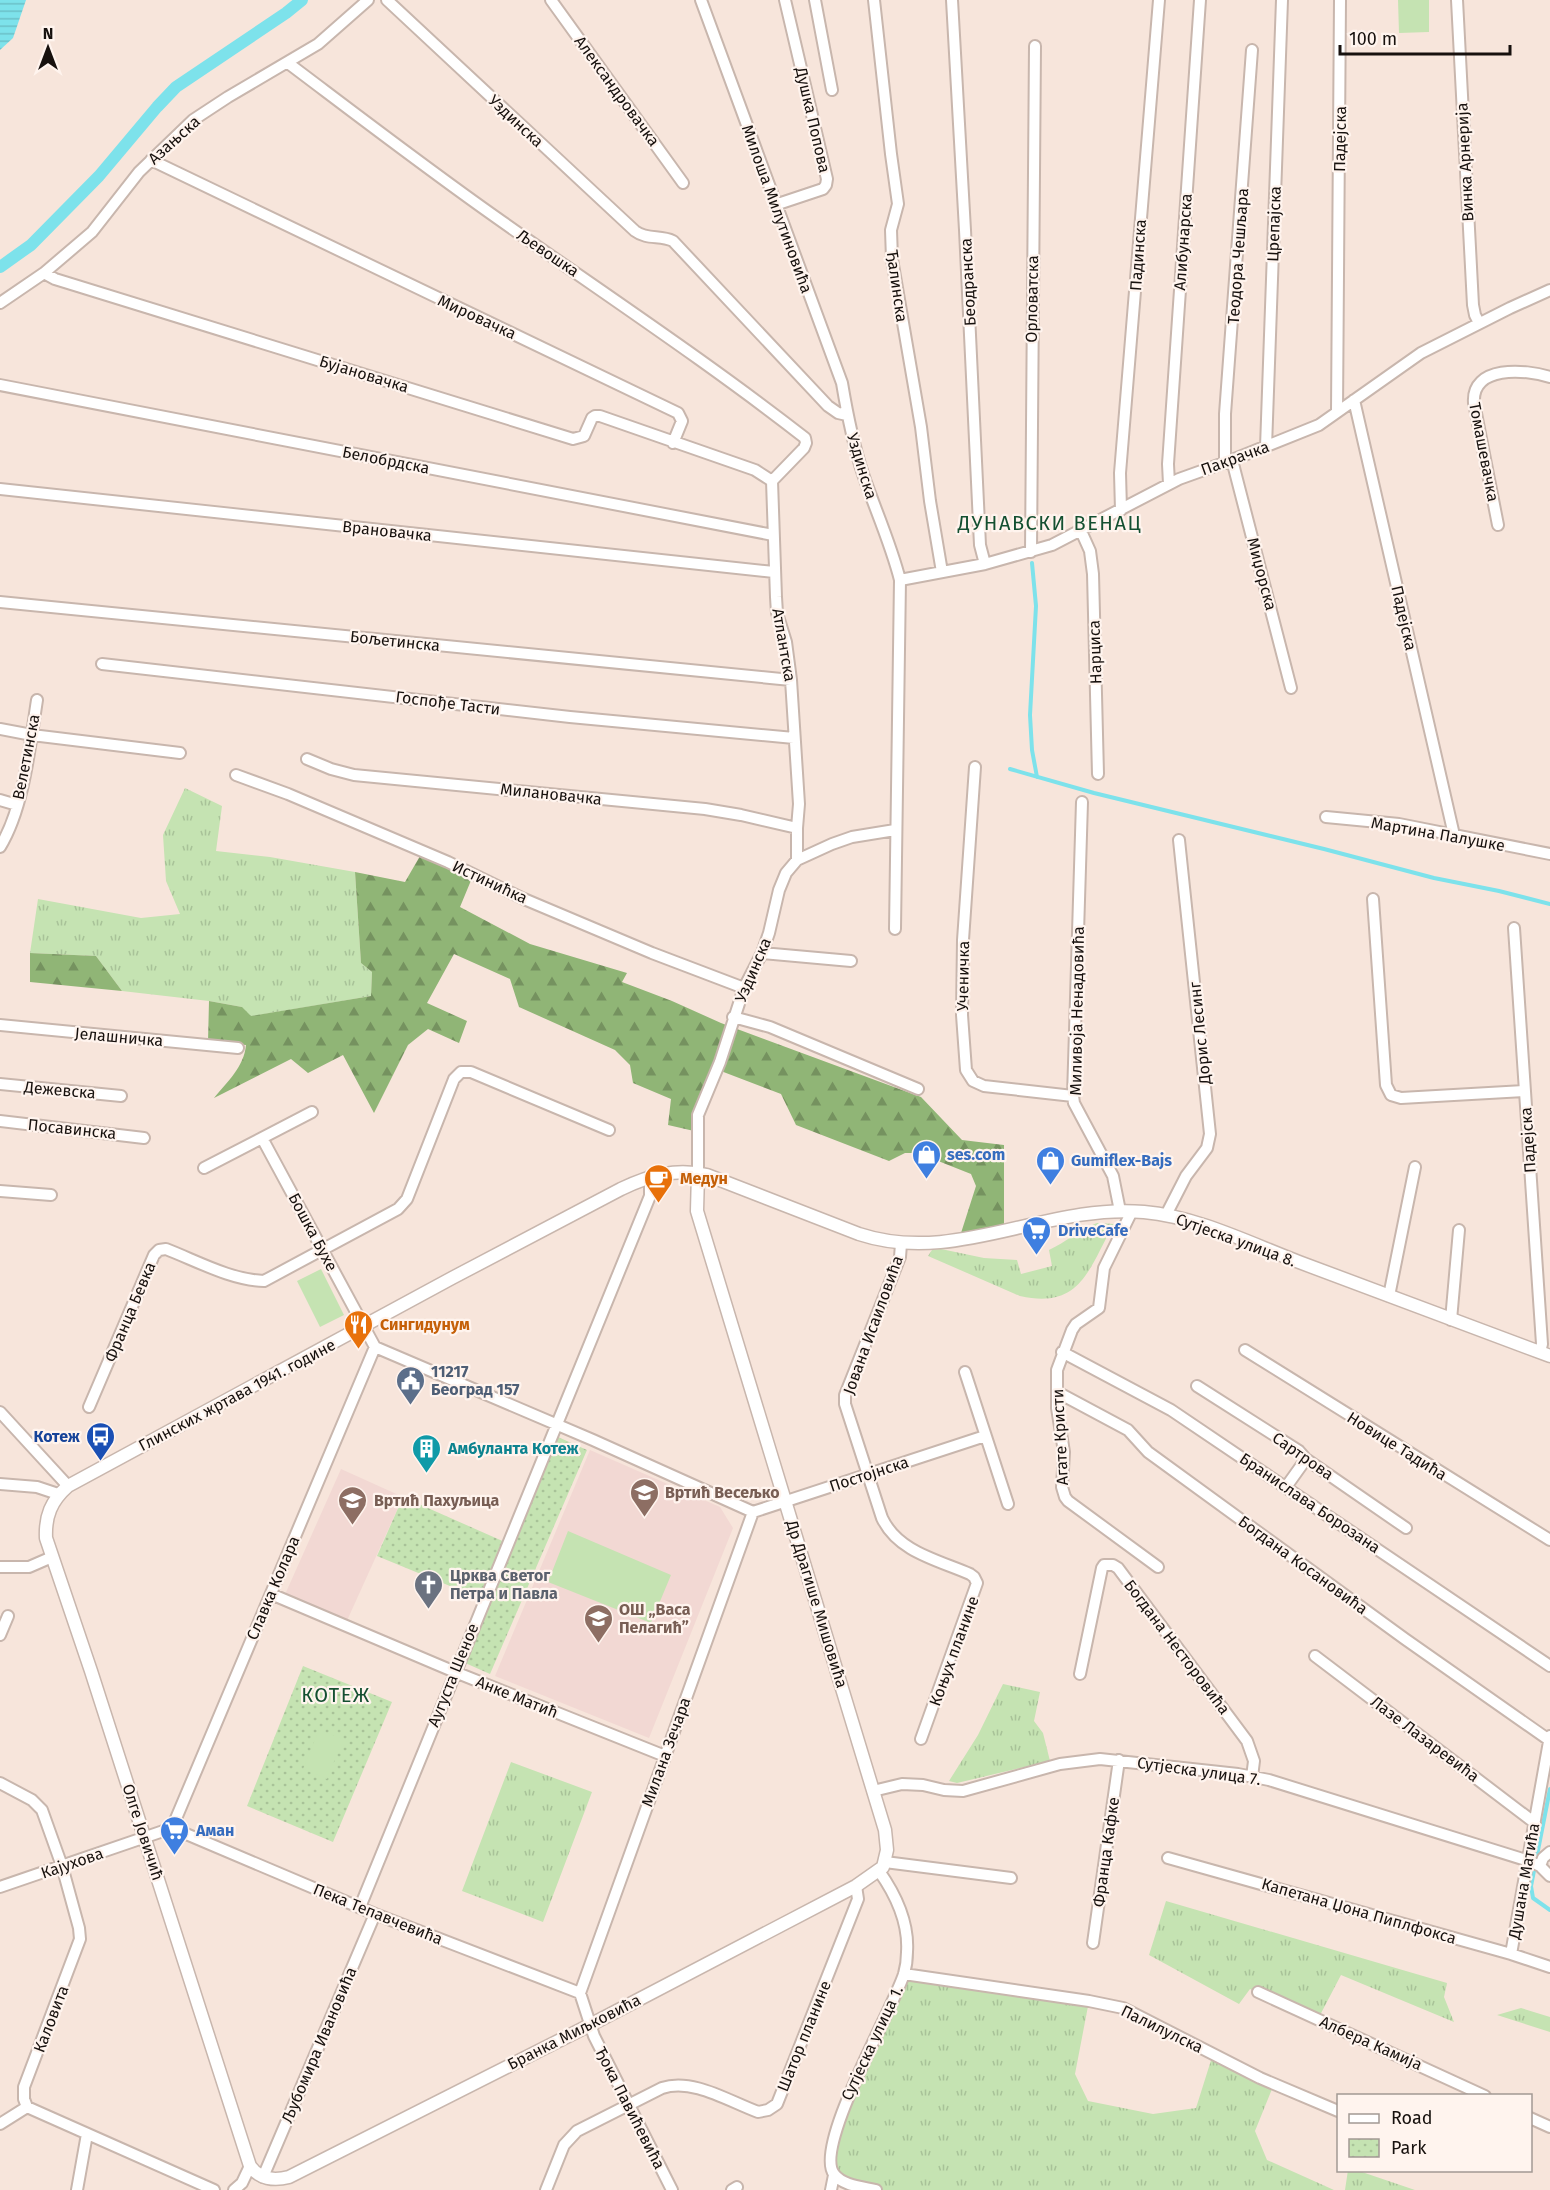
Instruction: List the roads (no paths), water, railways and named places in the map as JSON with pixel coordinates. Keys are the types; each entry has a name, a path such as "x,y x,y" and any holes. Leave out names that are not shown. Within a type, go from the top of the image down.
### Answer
{"street":[{"name":"Азањска","path":"0,303 44,273 92,232 151,160 202,114 318,44 368,0"},
{"name":"Уздинска","path":"387,0 635,231 647,238 664,238 673,241 828,406 838,413 847,415 862,471 900,580 895,929"},
{"name":"Александровачка","path":"551,0 683,183"},
{"name":"Душка Попова","path":"775,205 823,189 827,180 785,0"},
{"path":"814,0 832,90"},
{"name":"Ђалинска","path":"874,0 897,194 898,209 891,230 892,259 921,427 942,572"},
{"name":"Беодранска","path":"952,0 980,545 985,564"},
{"name":"Падинска","path":"1121,510 1120,473 1159,0"},
{"name":"Алибунарска","path":"1170,484 1168,464 1200,0"},
{"name":"Црепајска","path":"1266,447 1282,0"},
{"name":"Падејска","path":"1337,412 1340,0"},
{"name":"Винка Арнерија","path":"1457,0 1473,305 1479,323"},
{"name":"Милоша Милутиновића","path":"701,2 842,382 847,415"},
{"name":"Орловатска","path":"1031,552 1035,46"},
{"name":"Теодора Чешљара","path":"1229,461 1225,414 1251,50"},
{"name":"Љевошка","path":"288,63 495,217 750,395 805,438 804,448 772,481"},
{"name":"Мировачка","path":"151,160 678,413 682,421 673,443"},
{"name":"Бујановачка","path":"44,273 55,279 573,439 584,436 595,416 673,443"},
{"name":"Пакрачка","path":"900,580 985,564 1052,545 1170,484 1319,425 1421,353 1550,290"},
{"name":"Томашевачка","path":"1498,525 1474,403 1474,392 1482,380 1503,372 1530,372 1550,377"},
{"name":"Белобрдска","path":"0,385 772,536"},
{"name":"Падејска","path":"1354,400 1454,835"},
{"path":"673,443 755,470 772,481"},
{"name":"Миџорска","path":"1229,461 1292,688"},
{"name":"Атлантска","path":"772,481 772,536 777,613 784,634 790,680 800,804 797,860"},
{"name":"Врановачка","path":"0,489 774,572"},
{"name":"Нарциса","path":"1081,531 1090,551 1093,574 1098,774"},
{"name":"Бољетинска","path":"0,602 790,680"},
{"name":"Госпође Тасти","path":"102,664 570,717 794,738"},
{"name":"Велетинска","path":"0,847 11,824 26,772 37,700"},
{"path":"0,729 180,753"},
{"name":"Милановачка","path":"307,759 354,775 705,809 797,828"},
{"name":"Ученичка","path":"975,767 963,940 962,1015 966,1070 974,1081 984,1086 1073,1096"},
{"name":"Истинићка","path":"236,775 288,794 448,862 566,917 744,988"},
{"path":"0,800 16,805"},
{"name":"Миливоја Ненадовића","path":"1082,802 1073,1096 1074,1103 1113,1176 1126,1211"},
{"name":"Мартина Палушке","path":"1326,818 1399,824 1550,854"},
{"path":"797,860 852,837 895,830"},
{"name":"Дорис Лесинг","path":"1166,1215 1186,1176 1207,1148 1210,1134 1179,840"},
{"name":"Уздинска","path":"698,1173 698,1115 702,1101 720,1062 744,988 762,953 781,882 797,860"},
{"path":"1373,899 1386,1085 1391,1095 1401,1098 1524,1091"},
{"name":"Падејска","path":"1514,928 1542,1344 1545,1354"},
{"path":"762,953 851,961"},
{"name":"Уздинска","path":"733,1017 770,1027 918,1089"},
{"name":"Јелашничка","path":"0,1025 238,1048"},
{"path":"324,1251 398,1209 406,1199 454,1079 461,1072 471,1072 609,1130"},
{"name":"Дежевска","path":"0,1084 121,1096"},
{"path":"204,1168 312,1112"},
{"name":"Посавинска","path":"0,1121 144,1138"},
{"name":"Бошка Бухе","path":"262,1138 375,1347"},
{"path":"1389,1296 1415,1167"},
{"name":"Глинских жртава 1941. године","path":"63,1490 601,1199 650,1176 673,1172 698,1173"},
{"name":"Јована Исаиловића","path":"698,1173 724,1180 859,1234 901,1244 900,1257 845,1395 845,1404 867,1474"},
{"name":"Др Драгише Мишовића","path":"698,1173 697,1211 885,1830 887,1850 882,1867"},
{"name":"Аугуста Шеное","path":"360,1907 650,1196 650,1176"},
{"path":"0,1191 51,1195"},
{"name":"Сутјеска улица 8.","path":"901,1244 926,1244 971,1238 1089,1212 1126,1211 1166,1215 1227,1235 1545,1354"},
{"name":"Агате Кристи","path":"1126,1211 1104,1268 1099,1308 1076,1324 1068,1336 1062,1353 1058,1370 1057,1392 1064,1452 1062,1481 1065,1497 1158,1567"},
{"path":"1451,1320 1459,1230"},
{"name":"Франца Бевка","path":"89,1407 154,1255 159,1250 166,1248 252,1281 264,1281 324,1251"},
{"path":"375,1347 556,1424 753,1512"},
{"name":"Славка Колара","path":"172,1828 375,1347"},
{"name":"Новице Тадића","path":"1245,1350 1550,1540"},
{"name":"Бранислава Борозана","path":"1062,1353 1166,1406 1550,1666"},
{"path":"966,1372 1008,1504"},
{"name":"Сартрова","path":"1197,1386 1299,1451 1306,1460 1406,1528"},
{"name":"Богдана Косановића","path":"1057,1392 1128,1430 1148,1452 1405,1639 1550,1738"},
{"path":"0,1412 63,1490"},
{"name":"Постојнска","path":"753,1512 985,1436"},
{"path":"1286,1487 1306,1460"},
{"name":"Коњух планине","path":"867,1474 882,1518 891,1534 906,1547 970,1574 977,1584 921,1739"},
{"path":"0,1484 63,1490"},
{"name":"Олге Јовичић","path":"63,1490 49,1510 46,1519 46,1538 92,1671 250,2166"},
{"name":"Милана Зечара","path":"580,1993 753,1512"},
{"path":"0,1567 30,1567 52,1557"},
{"name":"Богдана Несторовића","path":"1080,1674 1102,1568 1104,1565 1113,1565 1118,1568 1247,1741 1254,1761 1252,1777"},
{"name":"Анке Матић","path":"271,1594 454,1672 665,1756"},
{"path":"0,1635 8,1616"},
{"name":"Лазе Лазаревића","path":"1315,1656 1534,1823"},
{"name":"Душана Матића","path":"1511,1954 1550,1738"},
{"name":"Сутјеска улица 7.","path":"873,1791 902,1784 963,1791 1060,1764 1086,1759 1119,1760 1252,1777 1352,1805 1529,1861 1540,1866 1550,1876"},
{"name":"Франца Кафке","path":"1093,1943 1119,1760"},
{"name":"Каловита","path":"0,1783 32,1800 42,1810 62,1866 80,1940 24,2087 27,2108"},
{"path":"145,1838 172,1828"},
{"name":"Пека Тепавчевића","path":"172,1828 375,1914 580,1993"},
{"name":"Кајухова","path":"0,1887 145,1838"},
{"path":"1540,1866 1550,1852"},
{"name":"Капетана Џона Пиплфокса","path":"1168,1858 1550,1967"},
{"path":"882,1867 1011,1878"},
{"name":"Бранка Миљковића","path":"269,2182 289,2177 590,2025 856,1886 882,1867"},
{"name":"Сутјеска улица 1.","path":"831,2190 834,2175 831,2163 838,2122 904,1974 907,1945 904,1922 882,1867"},
{"name":"Шатор планине","path":"546,2190 564,2145 577,2131 662,2088 693,2086 758,2112 768,2110 777,2104 858,1899 856,1886"},
{"name":"Љубомира Ивановића","path":"269,2182 375,1914"},
{"name":"Палилулска","path":"904,1974 1123,2008 1260,2078 1337,2111"},
{"name":"Албера Камија","path":"1258,1992 1481,2094"},
{"path":"580,1993 590,2025"},
{"name":"Ђока Павићевића","path":"590,2025 672,2190"},
{"path":"0,2124 27,2108 214,2190"},
{"path":"1532,2119 1550,2127"},
{"path":"77,2190 87,2134"},
{"path":"234,2190 242,2184 250,2166 269,2182"},
{"path":"834,2175 844,2182 876,2190"}],"water":[{"path":"0,0 26,0 13,38 0,50"}],"waterway":[{"path":"0,267 31,245 99,176 176,87 302,0"},
{"path":"1032,563 1036,606 1030,715 1032,750 1037,777"},
{"path":"1010,769 1094,793 1434,878 1550,904"},
{"path":"1550,1789 1531,1886 1533,1898 1550,1910"}],"place":[{"name":"ses.com","path":"926,1180"},
{"name":"Gumiflex-Bajs","path":"1050,1186"},
{"name":"Медун","path":"659,1204"},
{"name":"DriveCafe","path":"1037,1256"},
{"name":"Сингидунум","path":"359,1350"},
{"name":"11217 Београд 157","path":"410,1406"},
{"name":"Котеж","path":"101,1462"},
{"name":"Амбуланта Котеж","path":"427,1474"},
{"name":"Вртић Весељко","path":"644,1518"},
{"name":"Вртић Пахуљица","path":"353,1526"},
{"name":"Црква Светог Петра и Павла","path":"429,1610"},
{"name":"ОШ „Васа Пелагић”","path":"598,1644"},
{"name":"Аман","path":"175,1856"}],"district":[{"name":"ДУНАВСКИ ВЕНАЦ","path":"1050,523"},
{"name":"КОТЕЖ","path":"336,1695"}]}
